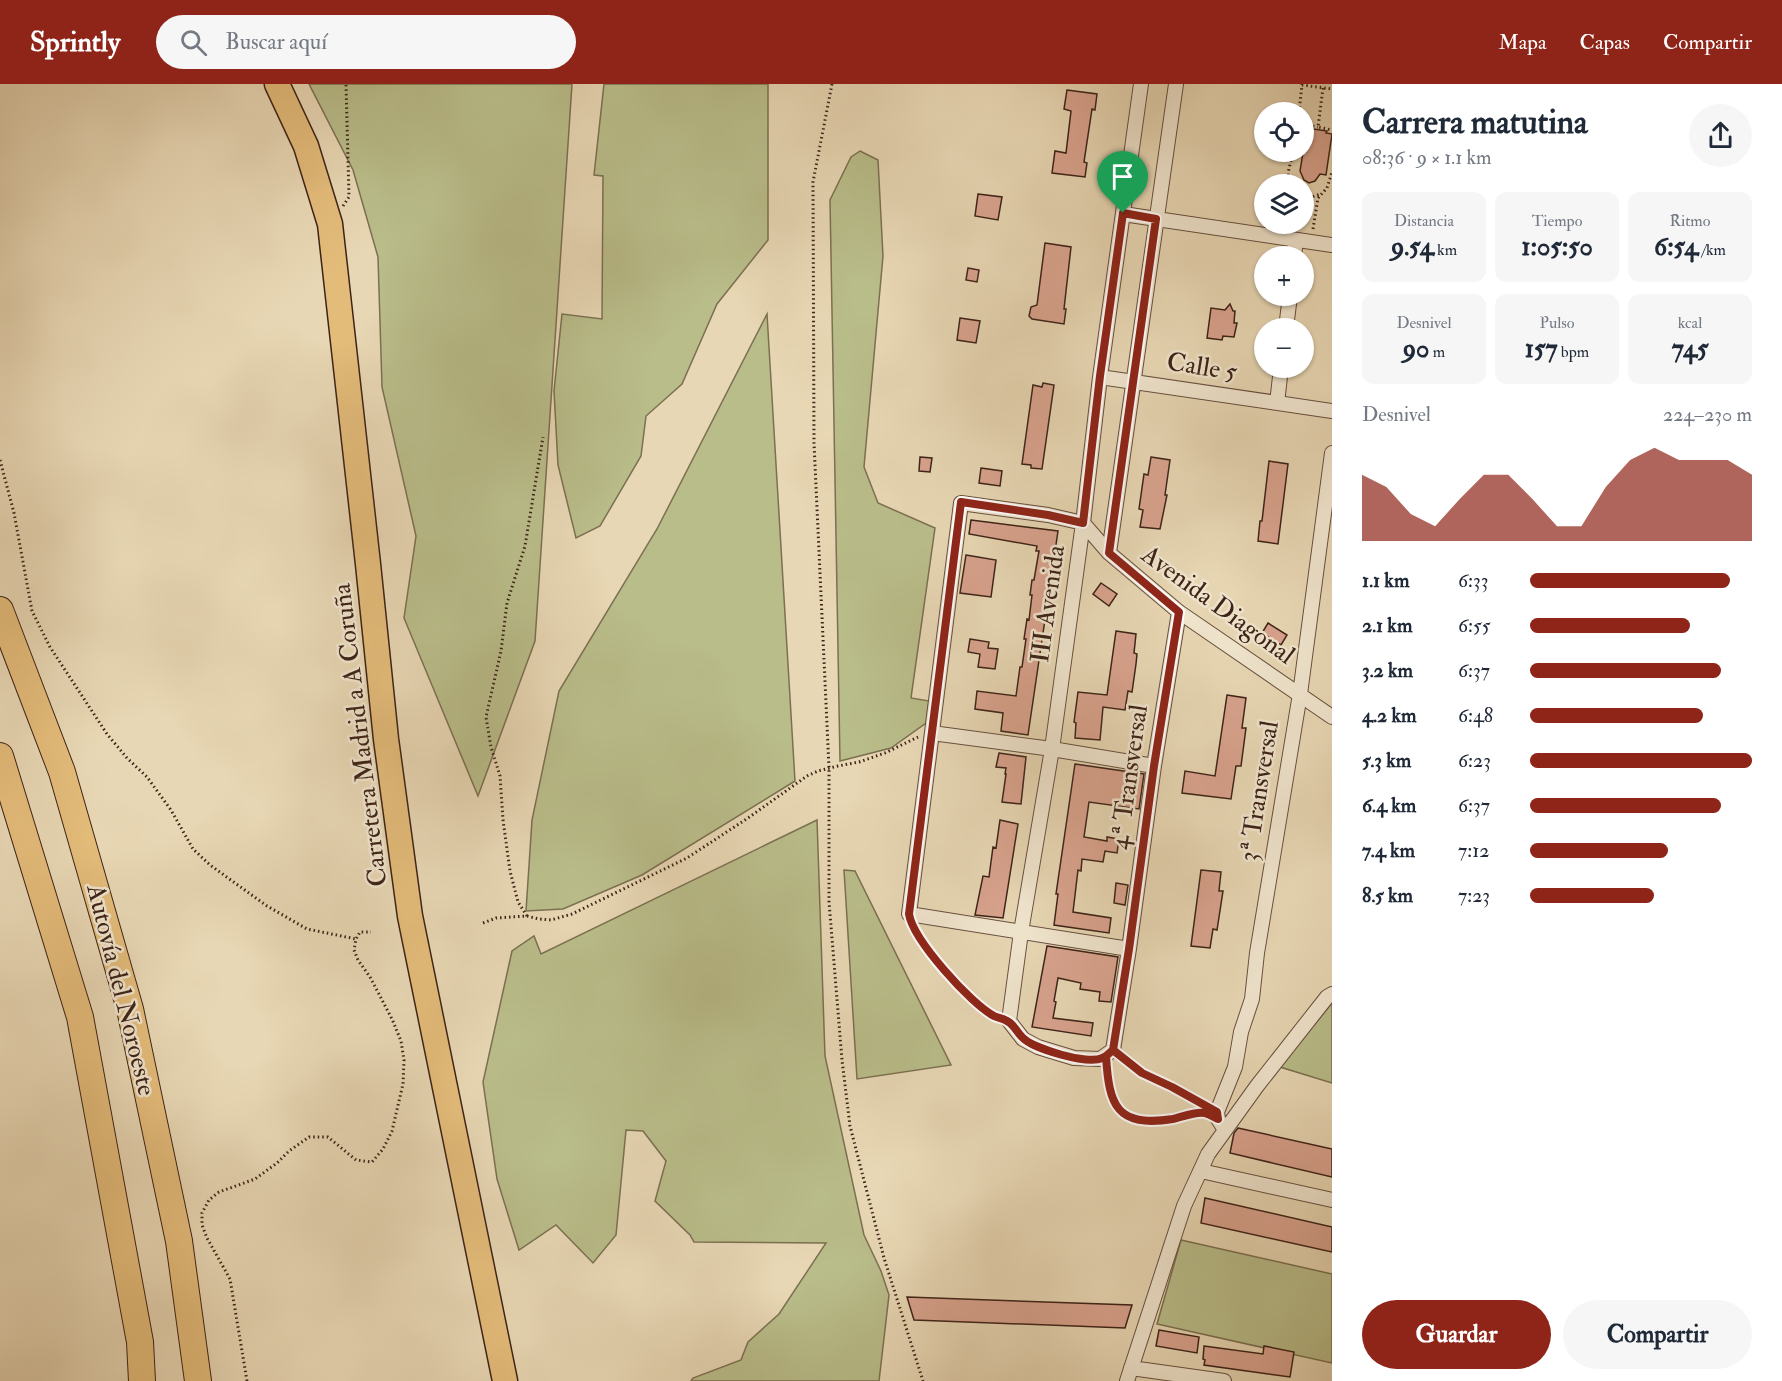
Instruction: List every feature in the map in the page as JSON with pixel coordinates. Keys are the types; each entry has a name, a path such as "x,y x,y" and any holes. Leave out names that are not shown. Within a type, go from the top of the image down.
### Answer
{"highway":[{"name":"Carretera Madrid a A Coruña","path":"277,84 306,146 330,224 386,738 410,916 505,1381"},
{"name":"Autovía del Noroeste","path":"0,610 62,772 130,1009 178,1240 198,1381"},
{"name":"Autovía del Noroeste","path":"0,756 80,1017 140,1342 142,1381"}],"street":[{"name":"III Avenida","path":"1009,1021 1052,749 1083,523 1100,376 1141,84"},
{"name":"III Avenida","path":"1109,553 1176,84"},
{"path":"1123,213 1332,245"},
{"path":"1295,246 1296,240"},
{"name":"Calle 5","path":"1100,376 1332,411"},
{"path":"1277,403 1280,378"},
{"name":"3ª Transversal","path":"1220,1120 1235,1067 1241,1032 1252,999 1257,953 1300,694 1332,453"},
{"path":"1083,523 1048,515 961,502 909,914 1129,949"},
{"name":"Avenida Diagonal","path":"1083,523 1109,553 1179,612 1332,717"},
{"name":"4ª Transversal","path":"1109,1053 1129,949 1154,766 1179,612"},
{"path":"932,730 1154,766"},
{"path":"1224,1381 1129,1374 1157,1295 1184,1206 1201,1171 1220,1120 1257,1086 1330,996"},
{"path":"1009,1021 1023,1039 1038,1047 1074,1058 1100,1059 1109,1053"},
{"path":"1201,1171 1332,1200"}],"path":[{"path":"330,224 349,197 346,84"},
{"path":"832,84 813,182 814,443 829,768 829,902 842,1060 850,1126 884,1258 924,1381"},
{"path":"1300,102 1302,85 1332,89"},
{"path":"1318,127 1323,88"},
{"path":"1314,126 1332,130"},
{"path":"1296,240 1297,238 1311,239 1318,198 1327,188 1332,172"},
{"path":"1314,196 1322,194"},
{"path":"527,916 518,902 510,871 500,777 491,747 486,717 501,651 507,603 525,546 543,438"},
{"path":"0,460 14,513 24,578 32,611 50,647 71,677 88,709 127,758 147,777 171,810 193,849 210,865 267,906 307,928 356,939"},
{"path":"483,923 496,918 527,916 551,920 572,914 687,858 807,776 885,753 932,730"},
{"path":"909,914 910,922 921,941 956,982 980,1006 994,1016 1009,1021"},
{"path":"247,1381 230,1279 207,1238 202,1225 202,1213 210,1200 219,1192 255,1179 277,1163 289,1150 309,1137 328,1137 356,1160 372,1162 383,1149 392,1131 403,1084 404,1060 401,1041 392,1019 354,950 360,932 371,932"},
{"path":"1109,1053 1142,1073 1172,1087 1220,1120 1204,1113 1148,1122 1133,1120 1123,1114 1114,1102 1108,1083 1109,1053"}],"green space":[{"path":"309,84 572,84 535,641 478,796 404,618 416,536 382,387 378,257 353,170"},
{"path":"604,84 768,84 768,240 717,304 682,384 646,416 641,456 600,526 576,538 558,465 554,391 562,314 602,319 603,176 594,175"},
{"path":"860,151 878,160 883,256 864,467 878,503 935,528 911,698 929,701 926,723 891,748 840,761 830,200 851,157"},
{"path":"767,314 795,781 642,875 563,909 526,911 532,820 559,691 657,529"},
{"path":"817,820 825,1056 864,1235 881,1271 889,1295 879,1381 691,1381 693,1378 741,1360 748,1342 779,1314 826,1243 694,1242 690,1235 655,1201 666,1161 643,1131 626,1130 616,1235 593,1263 556,1225 519,1250 497,1179 483,1082 512,951 534,936 541,954"},
{"path":"844,870 855,871 951,1065 857,1079"},
{"path":"1332,1003 1332,1083 1280,1067"},
{"path":"1181,1240 1332,1274 1332,1363 1157,1324"}],"building":[{"path":"1067,90 1097,94 1095,110 1092,109 1084,162 1087,163 1085,177 1052,173 1055,151 1066,153 1071,111 1064,109"},
{"path":"1314,129 1332,134 1326,175 1320,174 1314,181 1314,174 1301,174 1301,162 1314,162"},
{"path":"978,194 1002,197 998,220 975,216"},
{"path":"1045,243 1071,247 1064,324 1032,319 1029,316 1031,307 1037,305"},
{"path":"968,268 979,270 977,282 966,280"},
{"path":"1230,304 1235,311 1234,323 1237,323 1234,337 1223,336 1222,340 1207,338 1211,308 1225,310"},
{"path":"960,318 980,321 976,343 957,340"},
{"path":"1043,383 1054,385 1042,469 1022,464 1033,385 1042,387"},
{"path":"920,457 932,458 930,472 919,471"},
{"path":"1151,457 1170,460 1165,495 1167,495 1160,529 1140,527 1143,510 1139,509 1144,474 1148,475"},
{"path":"1269,461 1288,464 1278,544 1258,541"},
{"path":"981,468 1002,471 1000,486 979,483"},
{"path":"971,520 1058,531 1028,735 1001,731 1003,713 975,709 977,691 1016,696 1026,639 1024,639 1027,619 1029,620 1032,580 1034,580 1039,551 1036,551 1037,546 969,534"},
{"path":"966,555 996,560 991,597 960,593"},
{"path":"1101,583 1117,594 1109,606 1093,594"},
{"path":"1268,623 1287,635 1281,645 1262,633"},
{"path":"1116,631 1136,634 1134,653 1137,654 1132,692 1128,691 1125,710 1103,707 1100,740 1075,738 1076,723 1074,722 1078,692 1107,695"},
{"path":"970,639 989,642 988,648 998,649 995,669 978,667 980,654 968,652"},
{"path":"1227,695 1246,698 1242,728 1246,728 1241,766 1236,766 1231,799 1182,793 1185,771 1215,776"},
{"path":"999,753 1026,757 1021,804 1002,802 1006,768 996,767"},
{"path":"1075,764 1144,774 1139,809 1089,802 1084,837 1107,841 1107,837 1119,839 1117,853 1105,851 1103,862 1082,859 1081,871 1078,870 1073,912 1111,918 1109,933 1054,925 1058,894 1056,894"},
{"path":"1000,820 1018,824 1003,918 975,915 983,876 989,877"},
{"path":"1201,870 1221,872 1219,891 1223,891 1217,930 1213,929 1210,948 1191,946"},
{"path":"1116,883 1128,885 1125,905 1114,903"},
{"path":"1047,946 1118,957 1111,1002 1099,1001 1100,992 1080,989 1081,983 1058,978 1053,1018 1093,1023 1091,1036 1032,1027"},
{"path":"1238,1128 1332,1149 1332,1177 1230,1153 1234,1133"},
{"path":"1205,1198 1332,1227 1332,1252 1201,1223"},
{"path":"907,1297 1132,1305 1125,1328 914,1320"},
{"path":"1159,1330 1199,1337 1197,1353 1156,1346"},
{"path":"1204,1346 1263,1354 1264,1346 1294,1352 1290,1377 1204,1365"}],"route":[{"path":"1123,213 1100,376 1083,523 1048,515 961,502 909,914 910,922 921,941 969,997 994,1016 1009,1021 1023,1039 1038,1047 1074,1058 1100,1059 1113,1050 1142,1073 1217,1112 1218,1119 1204,1113 1148,1122 1133,1120 1123,1114 1114,1102 1108,1083 1106,1056 1113,1050 1179,612 1109,553 1156,219 1123,213"}]}
